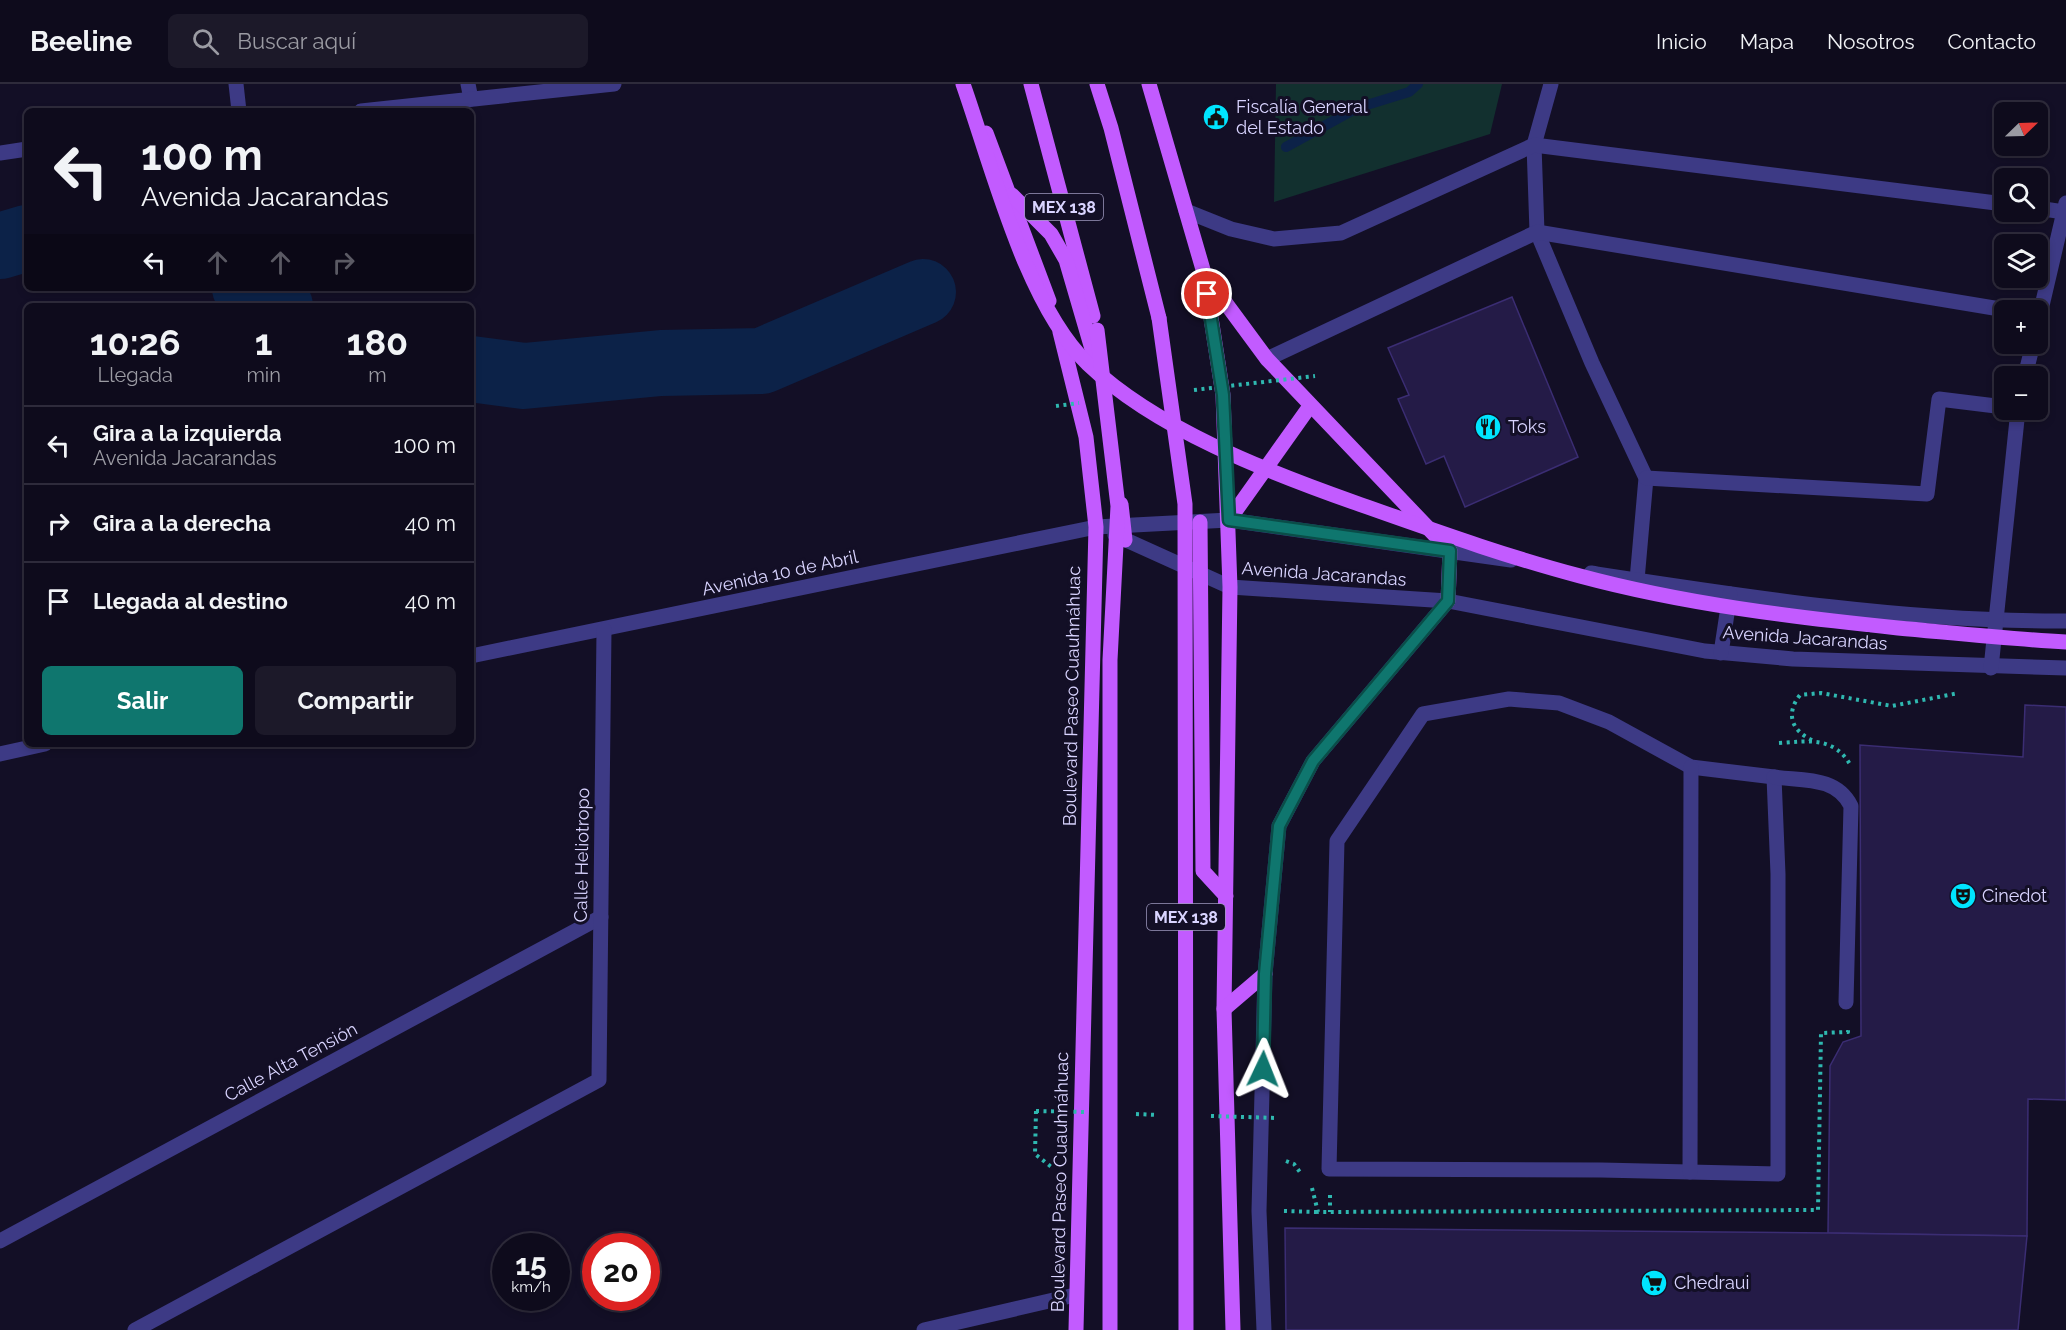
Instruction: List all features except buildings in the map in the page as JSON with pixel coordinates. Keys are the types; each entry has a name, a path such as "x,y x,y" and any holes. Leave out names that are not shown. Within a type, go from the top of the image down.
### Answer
{"main road":[{"name":"Boulevard Paseo Cuauhnáhuac","path":"965,84 1010,193 1065,344 1086,437 1096,527 1075,1295 1076,1330"},
{"path":"965,84 1032,278 1065,337 1088,364 1115,386 1143,406 1216,447 1303,484 1474,545 1579,576 1656,594 1809,619 2066,642"},
{"name":"Boulevard Paseo Cuauhnáhuac","path":"1031,84 1097,330 1118,506 1110,660 1110,1330"},
{"name":"MEX 138","path":"1096,84 1111,128 1159,318 1185,504 1186,1330"},
{"name":"MEX 138","path":"1149,84 1204,273 1223,395 1230,587 1224,1009 1233,1330"},
{"path":"1010,193 1037,217 1051,234 1066,260 1092,342 1125,532"},
{"path":"1204,273 1267,359 1450,551 1448,601"},
{"path":"1229,520 1310,406"},
{"path":"1200,522 1203,871 1226,896"},
{"path":"1224,1009 1265,974"}],"street":[{"path":"236,84 239,108"},
{"path":"378,108 470,92 614,84"},
{"path":"1551,84 1534,145 1537,232 1592,363 1646,478 1636,580"},
{"path":"1186,211 1231,229 1274,239 1341,233 1534,145 1994,203"},
{"path":"0,153 24,149"},
{"path":"2043,300 2065,208 2048,208"},
{"path":"1267,359 1537,232 1994,308"},
{"path":"1646,478 1927,494 1939,399 1994,406"},
{"path":"1991,668 2017,420"},
{"name":"Avenida Jacarandas","path":"1096,527 1125,532 1229,520 1730,594 1995,621 2066,621"},
{"name":"Avenida 10 de Abril","path":"474,655 1096,527"},
{"name":"Avenida Jacarandas","path":"1125,532 1230,587 1448,601 1721,653 1793,659 1991,668 2066,668"},
{"path":"1721,653 1730,594"},
{"path":"1264,1330 1259,1210 1265,974 1279,826 1313,761 1448,601"},
{"name":"Calle Heliotropo","path":"135,1330 599,1080 604,630"},
{"path":"1774,777 1778,874 1778,1174 1329,1169 1336,841 1423,714 1509,699 1559,703 1609,722 1691,766 1774,777 1834,785 1845,794 1851,806 1846,1002"},
{"path":"0,754 32,747"},
{"path":"1690,1172 1691,766"},
{"name":"Calle Alta Tensión","path":"0,1241 601,917"},
{"path":"924,1330 1075,1295"}],"path":[{"path":"1813,741 1801,735 1794,727 1791,716 1793,704 1800,695 1821,693 1892,706 1991,685 1991,668"},
{"path":"1036,1111 1035,1154 1079,1189"}],"green space":[{"path":"1276,84 1502,84 1490,134 1274,202"}],"waterway":[{"path":"1286,147 1357,108 1409,92 1418,84"},
{"path":"0,246 24,239"},
{"path":"251,291 274,303"},
{"path":"474,369 524,376 661,363 762,361 923,292"}],"place":[{"name":"Fiscalía General del Estado","path":"1216,117"},
{"name":"Toks","path":"1488,427"},
{"name":"Cinedot","path":"1963,896"},
{"name":"Chedraui","path":"1654,1283"}],"route":[{"path":"1207,294 1223,395 1229,520 1450,551 1448,601 1313,761 1279,826 1265,974 1263,1069"}]}
